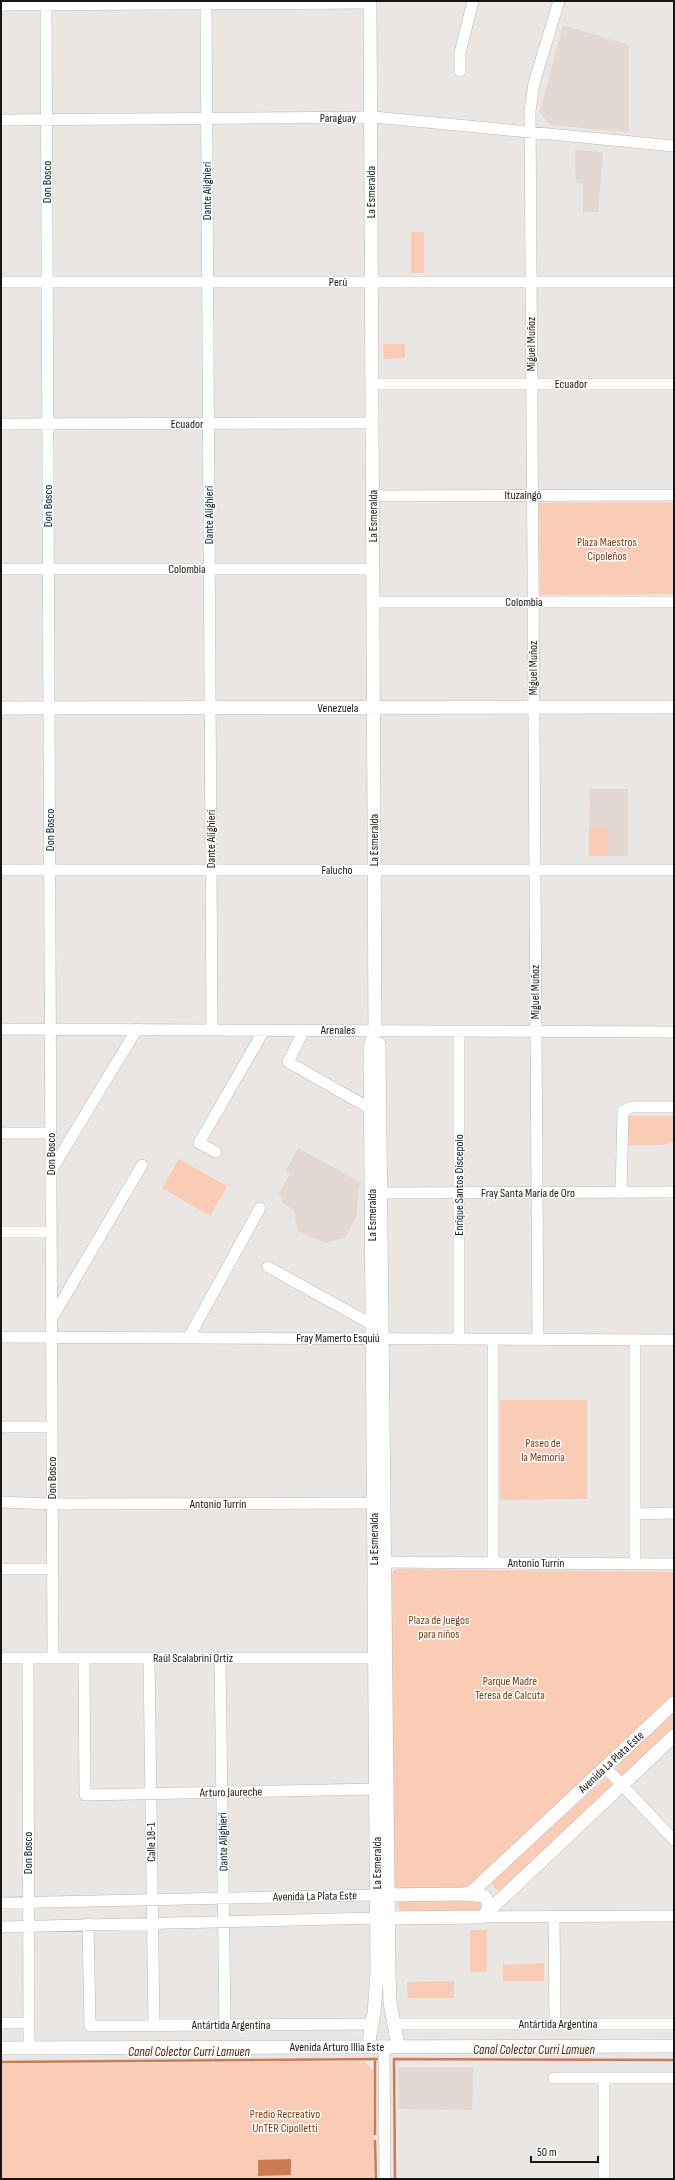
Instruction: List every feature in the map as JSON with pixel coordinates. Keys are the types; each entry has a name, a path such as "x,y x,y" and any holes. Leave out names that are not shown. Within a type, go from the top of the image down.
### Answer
{"main road":[{"name":"La Esmeralda","path":"368,2046 377,1986 383,1918 380,1562 370,1048 374,1030 374,708 370,2"},
{"name":"Venezuela","path":"1,708 674,707"},
{"name":"La Esmeralda","path":"374,1030 380,1047 381,1193 376,1334"},
{"name":"La Esmeralda","path":"380,1658 376,1789 383,1895"},
{"name":"Avenida La Plata Este","path":"383,1895 464,1894 472,1892 674,1703"},
{"name":"Avenida La Plata Este","path":"383,1918 484,1914 674,1736"},
{"path":"464,1894 484,1896 489,1903 484,1914"},
{"name":"La Esmeralda","path":"383,1918 394,2024 398,2046"},
{"name":"Avenida Arturo Illia Este","path":"1,2048 674,2046"}],"street":[{"path":"460,71 460,53 473,1"},
{"name":"Miguel Muñoz","path":"538,1339 530,132 532,90 559,1"},
{"name":"Dante Alighieri","path":"206,2 212,1030"},
{"path":"1,5 46,3 370,2"},
{"name":"Don Bosco","path":"46,3 53,1658"},
{"name":"Paraguay","path":"1,120 371,117 674,146"},
{"name":"Perú","path":"1,282 674,282"},
{"name":"Ecuador","path":"372,384 674,384"},
{"name":"Ecuador","path":"1,424 372,424"},
{"name":"Ituzaingó","path":"373,496 674,495"},
{"name":"Colombia","path":"1,569 373,569"},
{"name":"Colombia","path":"373,602 674,602"},
{"name":"Falucho","path":"1,870 674,870"},
{"name":"Arenales","path":"1,1029 674,1032"},
{"path":"51,1171 137,1030"},
{"path":"216,1152 199,1143 264,1030"},
{"path":"304,1030 288,1062 371,1109"},
{"name":"Enrique Santos Discepolo","path":"459,1031 459,1339"},
{"path":"621,1193 622,1111 631,1107 674,1107"},
{"path":"1,1133 51,1133"},
{"path":"51,1320 142,1165"},
{"name":"Fray Santa María de Oro","path":"381,1193 674,1192"},
{"path":"189,1337 260,1208"},
{"path":"1,1232 51,1232"},
{"path":"268,1267 376,1334"},
{"name":"Fray Mamerto Esquiú","path":"1,1336 189,1337 376,1334 459,1339 674,1340"},
{"path":"492,1562 493,1339"},
{"path":"635,1340 635,1564"},
{"path":"1,1427 52,1427"},
{"name":"Antonio Turrín","path":"1,1502 52,1504 379,1503"},
{"path":"635,1514 674,1514"},
{"name":"Antonio Turrín","path":"380,1562 674,1564"},
{"path":"1,1569 52,1569"},
{"name":"Raúl Scalabrini Ortíz","path":"1,1658 380,1658"},
{"name":"Don Bosco","path":"28,1658 29,2048"},
{"name":"Arturo Jaureche","path":"84,1658 85,1795 376,1789"},
{"name":"Calle 18-1","path":"150,1658 154,2026"},
{"name":"Dante Alighieri","path":"220,1658 225,2025"},
{"path":"605,1767 674,1840"},
{"name":"Avenida La Plata Este","path":"1,1903 383,1895"},
{"path":"484,1914 554,1916 674,1916"},
{"path":"554,1916 555,2024"},
{"name":"Avenida La Plata Este","path":"1,1926 383,1918"},
{"name":"Antártida Argentina","path":"88,1924 90,2026 372,2024"},
{"path":"1,2023 28,2023"},
{"name":"Antártida Argentina","path":"394,2024 674,2024"},
{"path":"384,2046 385,2179"},
{"path":"554,2078 674,2078"},
{"path":"604,2078 604,2179"}],"shaded area":[{"path":"563,25 629,45 629,132 550,125 540,112"},
{"path":"575,150 603,152 598,212 583,212 583,184 576,183"},
{"path":"590,789 628,789 628,856 589,856"},
{"path":"298,1148 362,1183 358,1191 357,1214 346,1237 325,1243 298,1231 294,1211 283,1203 279,1193 290,1174 286,1171"},
{"path":"398,2067 473,2067 472,2110 398,2109"},
{"path":"291,2159 291,2175 258,2176 258,2160"}],"green space":[{"path":"411,232 424,232 424,273 411,273"},
{"path":"383,344 405,344 405,358 384,359"},
{"name":"Plaza Maestros Cipoleños","path":"674,502 674,594 540,595 539,503"},
{"path":"589,828 608,828 608,856 589,856"},
{"path":"627,1116 674,1116 674,1142 662,1145 627,1145"},
{"path":"179,1159 227,1186 210,1216 162,1188"},
{"name":"Paseo de la Memoria","path":"500,1400 587,1400 587,1499 500,1500"},
{"name":"Parque Madre Teresa de Calcuta","path":"394,1570 674,1572 674,1695 466,1888 397,1889 393,1883 392,1575"},
{"path":"674,1711 674,1729 628,1773 623,1775 619,1773 617,1770 617,1765"},
{"path":"605,1779 610,1781 612,1787 501,1890 495,1889 492,1883 494,1879"},
{"path":"482,1900 483,1908 477,1911 403,1911 400,1910 397,1905 399,1901"},
{"path":"470,1930 487,1930 487,1972 470,1972"},
{"path":"544,1963 544,1981 503,1981 503,1965"},
{"path":"454,1981 454,1998 408,1998 407,1982"},
{"name":"Predio Recreativo UnTER Cipolletti","path":"364,2061 373,2070 374,2179 1,2179 1,2064"}],"waterway":[{"path":"375,2059 375,2134"},
{"name":"Canal Colector Curri Lamuen","path":"1,2062 377,2059"},
{"name":"Canal Colector Curri Lamuen","path":"395,2179 394,2059 674,2060"},
{"path":"375,2141 376,2179"}],"park label":[{"name":"Plaza de Juegos para niños","path":"439,1627"}]}
